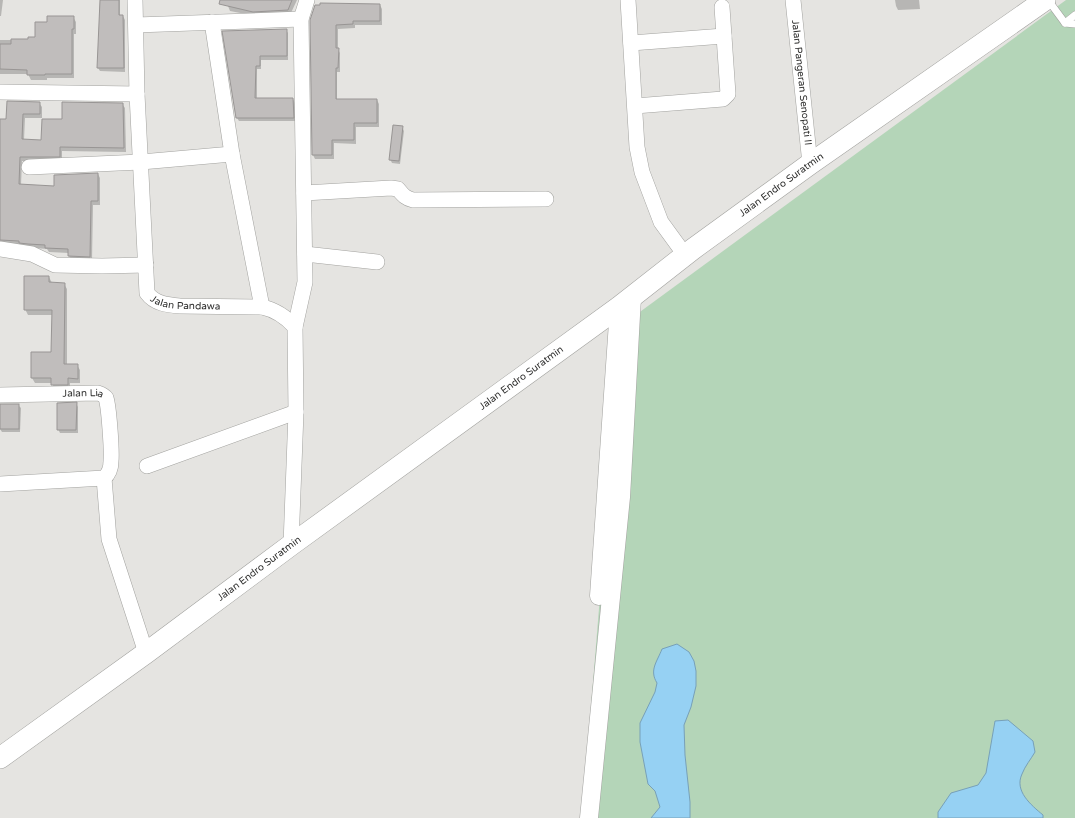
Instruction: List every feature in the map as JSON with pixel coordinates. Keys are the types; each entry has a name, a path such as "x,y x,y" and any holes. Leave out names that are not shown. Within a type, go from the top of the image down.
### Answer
{"main road":[{"name":"Jalan Endro Suratmin","path":"0,758 146,654 291,545 626,302 689,252 810,164 920,89 1038,2"}],"street":[{"name":"Jalan Pandawa","path":"135,0 137,94 147,292 150,297 156,301 180,306 269,308 279,313 295,327"},
{"path":"291,545 296,412 295,327 305,282 301,19 307,0"},
{"path":"628,0 637,147 642,172 655,203 669,218 689,252"},
{"name":"Jalan Pangeran Senopati II","path":"793,0 810,164"},
{"path":"635,106 723,99 726,97 728,94 722,7"},
{"path":"136,25 301,19"},
{"path":"212,22 232,154 262,307"},
{"path":"631,43 724,36"},
{"path":"0,92 137,94"},
{"path":"29,167 141,162 232,154"},
{"path":"304,193 391,188 398,189 403,196 413,200 546,199"},
{"path":"0,249 32,254 55,265 102,266 146,264"},
{"path":"305,254 377,262"},
{"path":"578,818 597,630 626,302"},
{"path":"589,818 621,497 626,302"},
{"name":"Jalan Lia","path":"0,395 98,393 106,398 109,420 111,462 108,475 104,478 109,538 146,654"},
{"path":"147,466 296,412"},
{"path":"0,484 104,478"}],"lane":[{"path":"1038,2 1065,22 1075,24"},
{"path":"1065,22 1075,15"}],"green space":[{"path":"1066,0 1075,0 1075,818 582,818 622,325"}],"water":[{"path":"677,644 689,652 694,661 696,671 696,686 691,707 684,725 690,818 651,818 660,807 655,791 648,784 640,742 640,723 655,692 657,683 654,670 662,649"},
{"path":"1008,720 1033,741 1035,752 1023,771 1020,786 1025,797 1043,815 1043,818 938,818 938,812 951,793 978,785 986,773 995,721"}],"building":[{"path":"100,0 119,0 119,15 123,15 124,68 97,68"},
{"path":"220,0 292,0 288,10 253,12 219,4"},
{"path":"320,3 380,4 380,21 353,21 353,24 336,25 336,48 339,48 338,68 336,68 336,99 377,99 377,123 354,123 354,140 332,140 332,155 312,155 310,20 315,5 320,5"},
{"path":"47,16 74,16 74,29 72,29 72,74 27,75 27,70 0,69 0,44 11,44 11,39 28,39 28,37 35,37 35,22 47,22"},
{"path":"287,29 287,56 260,56 260,66 256,66 255,98 293,98 294,118 236,118 222,31"},
{"path":"7,101 40,102 40,114 23,114 22,139 41,140 42,119 62,119 62,102 123,103 124,148 60,147 60,157 20,157 19,184 54,186 54,175 98,173 98,201 91,201 90,257 68,256 68,249 45,248 45,245 0,240 0,119 6,119"},
{"path":"393,125 403,126 399,161 389,160"},
{"path":"24,276 49,276 49,282 65,283 64,364 78,364 78,379 68,378 68,385 51,385 51,378 31,378 31,352 51,352 52,310 24,310"},
{"path":"77,402 76,430 57,430 57,403"},
{"path":"0,404 19,404 19,429 0,429"}]}
